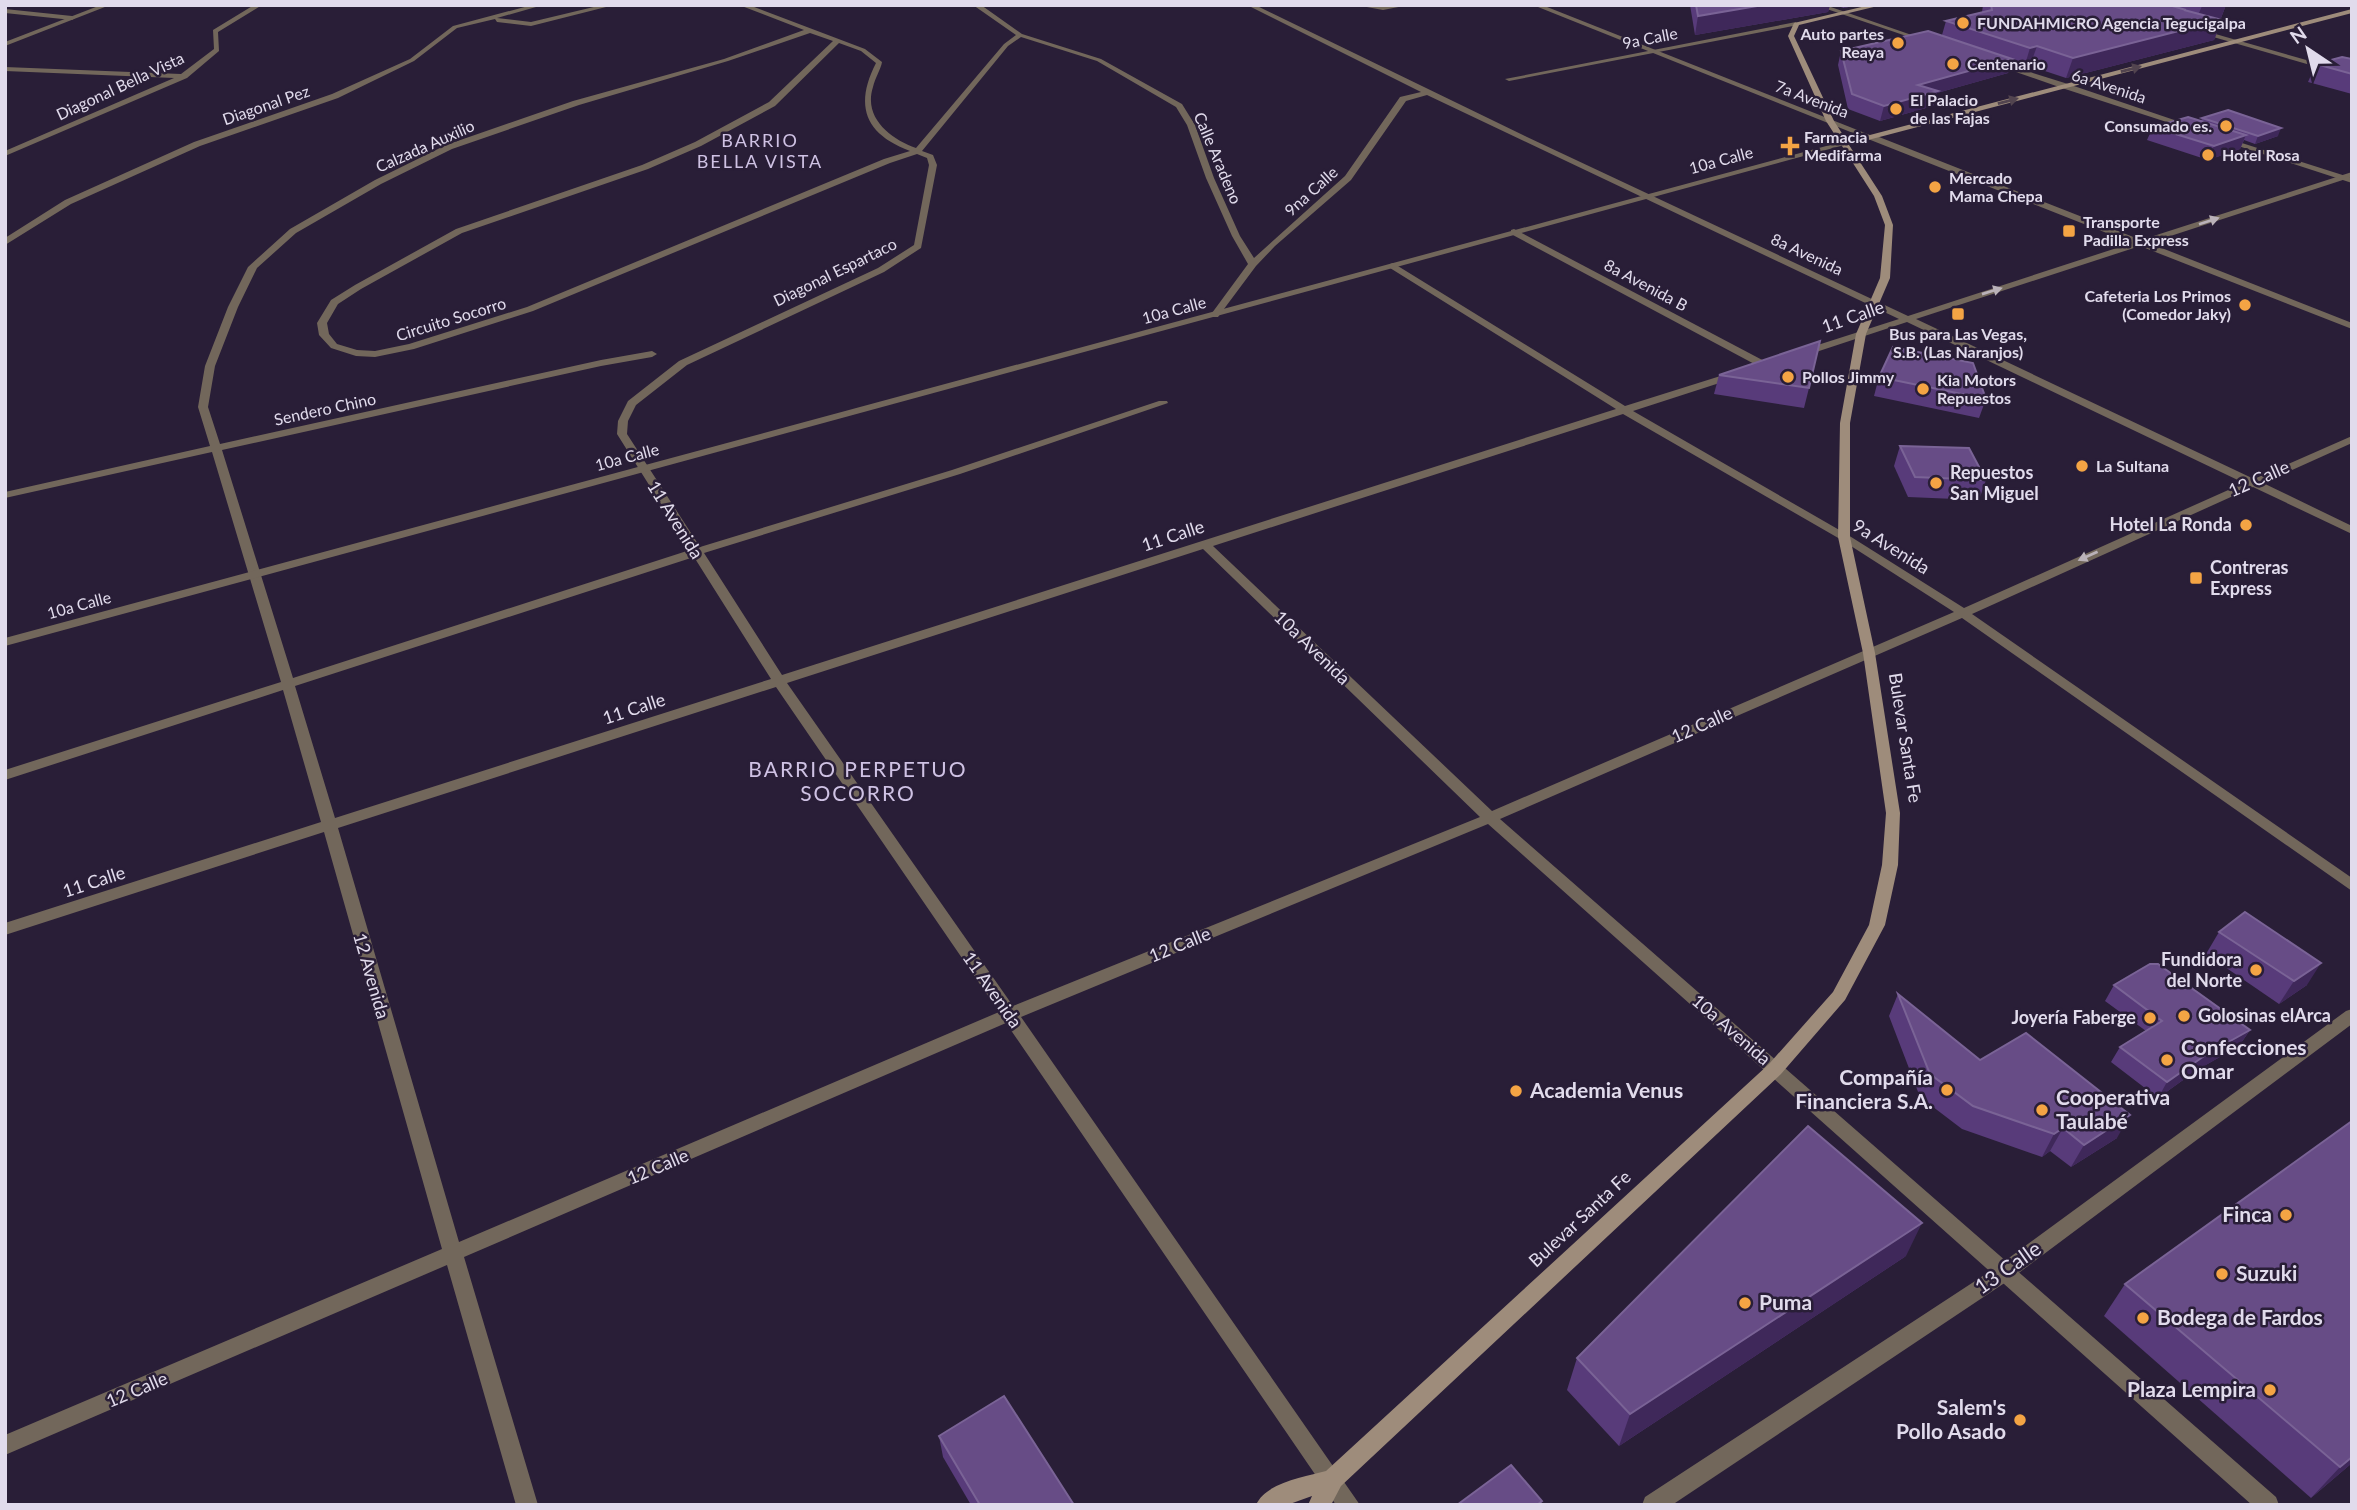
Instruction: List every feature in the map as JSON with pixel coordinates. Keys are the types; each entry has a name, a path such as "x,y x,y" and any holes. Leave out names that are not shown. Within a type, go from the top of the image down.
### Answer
{"main road":[{"path":"1796,24 1879,5"},
{"name":"10a Calle","path":"1844,144 2352,11"},
{"name":"Bulevar Santa Fe","path":"1319,1505 1333,1479 1774,1069 1839,996 1877,925 1890,865 1893,813 1869,653 1844,537 1845,422 1861,334 1885,278 1889,225 1878,196 1830,121 1791,36 1796,24"},
{"name":"Bulevar Santa Fe","path":"1267,1505 1278,1497 1333,1479"}],"street":[{"path":"5,44 107,5"},
{"name":"Diagonal Bella Vista","path":"5,154 184,76 217,50 215,31 259,5"},
{"name":"Diagonal Pez","path":"5,242 68,202 197,144 335,96 412,60 455,27 540,5"},
{"path":"488,19 531,24 611,5"},
{"path":"741,5 863,50 878,59 880,63 867,89 866,103 869,112 887,138 918,151 1006,45 1020,35 976,5"},
{"name":"8a Avenida","path":"1250,5 1425,93 1647,195 2352,531"},
{"path":"1359,5 1383,8 1406,5"},
{"name":"7a Avenida","path":"1536,5 2352,326"},
{"path":"1818,5 1939,45"},
{"path":"5,11 72,19"},
{"name":"9a Calle","path":"1509,79 1796,24"},
{"path":"2183,27 2352,75"},
{"name":"Calzada Auxilio","path":"216,446 203,407 210,366 233,307 253,267 293,231 378,182 449,147 576,103 726,60 808,31"},
{"name":"Calle Aradeno","path":"1020,35 1099,60 1179,106 1191,125 1210,178 1236,236 1253,264"},
{"path":"5,52 30,36"},
{"name":"Circuito Socorro","path":"837,41 772,104 698,144 645,167 458,231 358,287 334,302 322,323 324,335 334,346 356,353 375,354 411,347 530,309 887,161 918,151"},
{"name":"6a Avenida","path":"1977,58 2197,130"},
{"path":"5,69 184,76"},
{"name":"9na Calle","path":"1215,315 1253,264 1348,177 1404,99 1425,93"},
{"path":"2210,134 2352,181"},
{"name":"10a Calle","path":"5,642 1215,315 1647,195 1844,144"},
{"name":"Diagonal Espartaco","path":"643,469 622,434 623,421 632,403 648,388 683,363 881,270 918,246 933,165 930,157 918,151"},
{"name":"11 Calle","path":"5,929 2352,174"},
{"name":"8a Avenida B","path":"1514,232 1776,361"},
{"name":"9a Avenida","path":"1393,266 1624,410 1844,537 1963,613 2352,886"},
{"name":"Sendero Chino","path":"5,495 216,446 287,434 601,363 652,354"},
{"path":"5,775 696,552 956,472 1163,403"},
{"name":"12 Calle","path":"5,1446 1009,1015 1490,818 1963,613 2352,439"},
{"name":"12 Avenida","path":"216,446 288,682 452,1255 527,1505"},
{"name":"11 Avenida","path":"643,469 779,681 1349,1505"},
{"name":"10a Avenida","path":"1204,544 1490,818 2268,1505"},
{"name":"13 Calle","path":"1653,1505 2005,1272 2352,1015"}],"building":[{"path":"1696,5 1763,5 1698,16"},
{"path":"1991,5 2169,5 2222,20 2073,58 2037,46 2030,48 1946,21 1992,10"},
{"path":"1928,31 2012,59 1918,85 1938,91 1884,106 1852,94 1841,51"},
{"path":"2342,57 2352,59 2352,74 2316,64"},
{"path":"2228,110 2281,128 2258,136 2202,118"},
{"path":"2188,117 2246,135 2214,146 2153,127"},
{"path":"1820,341 1809,388 1719,375"},
{"path":"1893,347 1973,363 1986,399 1879,377"},
{"path":"1900,446 1969,448 1986,480 1915,477"},
{"path":"2245,912 2321,963 2294,981 2219,932"},
{"path":"2150,964 2158,964 2250,1030 2207,1054 2167,1082 2120,1047 2162,1021 2114,985"},
{"path":"1898,994 1980,1060 2026,1033 2130,1115 2084,1145 2063,1128 2054,1134 1973,1106 1930,1074"},
{"name":"Plaza Lempira","path":"2352,1121 2352,1457 2340,1467 2125,1284"},
{"name":"Puma","path":"1808,1126 1922,1223 1630,1414 1577,1358"},
{"path":"1004,1396 1074,1505 980,1505 939,1436"},
{"path":"1511,1465 1542,1501 1537,1505 1457,1505"}],"place":[{"name":"FUNDAHMICRO Agencia Tegucigalpa","path":"1963,23"},
{"name":"Auto partes Reaya","path":"1898,43"},
{"name":"Centenario","path":"1953,64"},
{"name":"El Palacio de las Fajas","path":"1896,109"},
{"name":"Consumado es.","path":"2226,126"},
{"name":"Farmacia Medifarma","path":"1790,146"},
{"name":"Hotel Rosa","path":"2208,155"},
{"name":"Mercado Mama Chepa","path":"1935,187"},
{"name":"Transporte Padilla Express","path":"2069,231"},
{"name":"Cafeteria Los Primos (Comedor Jaky)","path":"2245,305"},
{"name":"Bus para Las Vegas, S.B. (Las Naranjos)","path":"1958,314"},
{"name":"Pollos Jimmy","path":"1788,377"},
{"name":"Kia Motors Repuestos","path":"1923,389"},
{"name":"La Sultana","path":"2082,466"},
{"name":"Repuestos San Miguel","path":"1936,483"},
{"name":"Hotel La Ronda","path":"2246,525"},
{"name":"Contreras Express","path":"2196,578"},
{"name":"Fundidora del Norte","path":"2256,970"},
{"name":"Golosinas elArca","path":"2184,1016"},
{"name":"Joyería Faberge","path":"2150,1018"},
{"name":"Confecciones Omar","path":"2167,1060"},
{"name":"Compañía Financiera S.A.","path":"1947,1090"},
{"name":"Academia Venus","path":"1516,1091"},
{"name":"Cooperativa Taulabé","path":"2042,1110"},
{"name":"Finca","path":"2286,1215"},
{"name":"Suzuki","path":"2222,1274"},
{"name":"Puma","path":"1745,1303"},
{"name":"Bodega de Fardos","path":"2143,1318"},
{"name":"Plaza Lempira","path":"2270,1390"},
{"name":"Salem's Pollo Asado","path":"2020,1420"}],"district":[{"name":"BARRIO BELLA VISTA","path":"760,151"},
{"name":"BARRIO PERPETUO SOCORRO","path":"858,782"}]}
